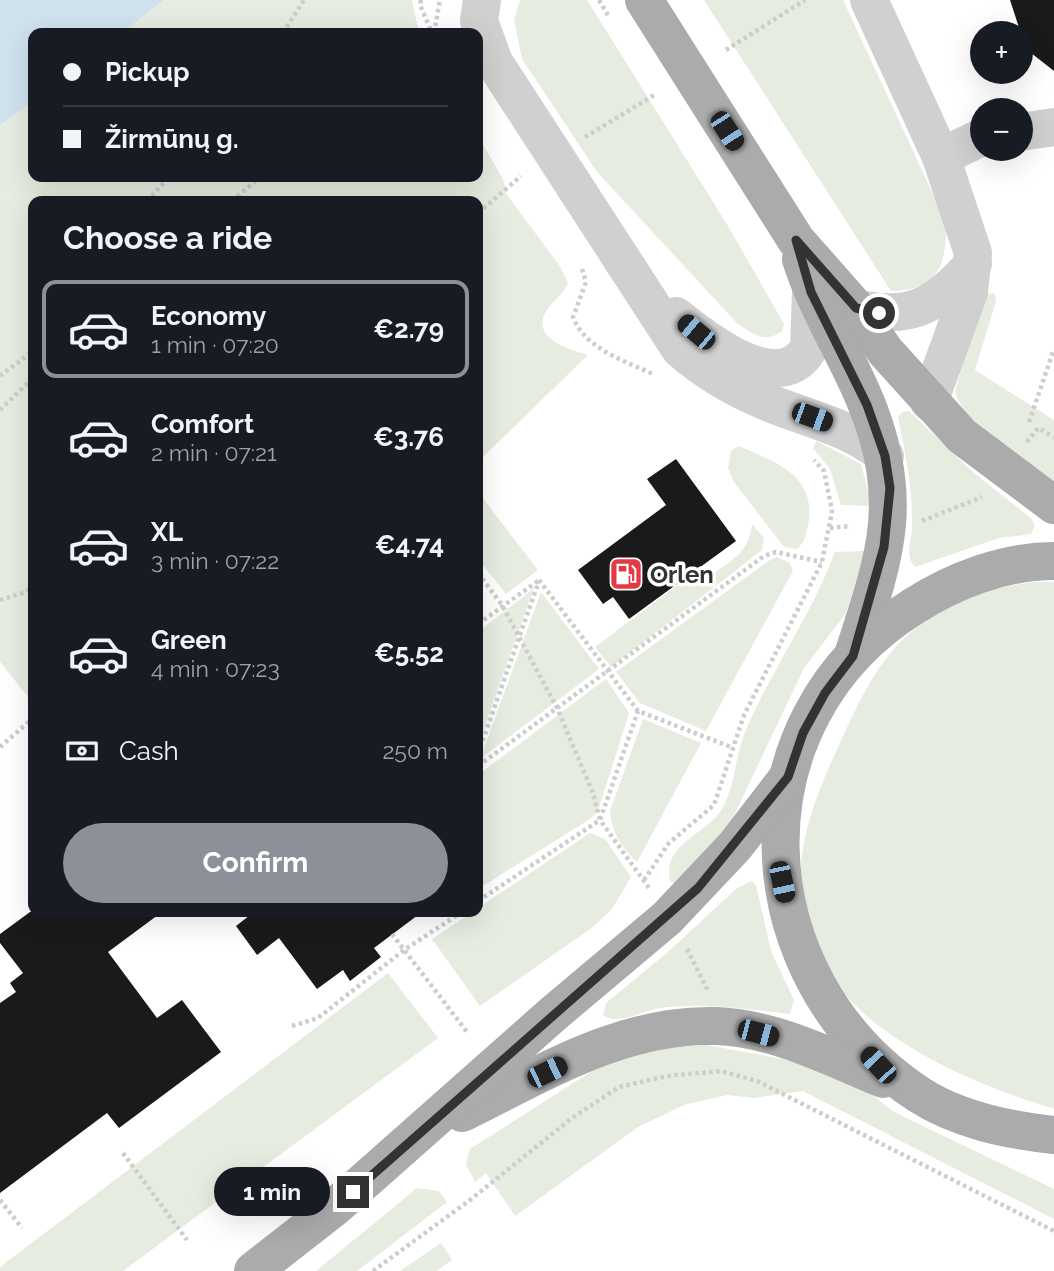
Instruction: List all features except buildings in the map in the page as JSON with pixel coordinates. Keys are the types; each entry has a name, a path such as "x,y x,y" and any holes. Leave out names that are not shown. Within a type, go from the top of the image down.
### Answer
{"main road":[{"path":"644,0 796,240 856,308 886,351 962,436 1006,472 1054,505"},
{"path":"796,240 811,292 867,405 885,456 890,488 888,523 875,587 853,656"},
{"path":"920,1096 878,1065 841,1026 813,982 793,933 782,882 780,829 788,777 803,733 825,693 853,656 893,619 939,590 990,570 1054,561"},
{"path":"253,1271 335,1207 682,903 735,846 788,777"},
{"path":"422,1132 597,1047 652,1032 716,1026 804,1045 964,1117 1011,1130 1054,1135"},
{"path":"1011,1130 1054,1160"}],"street":[{"path":"481,28 482,0"},
{"path":"869,0 941,157 969,236 973,264 970,292 929,402"},
{"path":"483,37 554,157 644,289 680,349 704,370 766,401 839,426 863,438 885,456"},
{"path":"1033,130 1054,127"},
{"path":"941,157 970,143"},
{"path":"856,308 900,314 932,302 973,264"},
{"path":"644,289 696,332 747,363 768,369 792,366 804,355 810,340 811,292"}],"path":[{"path":"286,28 304,0"},
{"path":"421,0 431,28"},
{"path":"434,28 440,0"},
{"path":"599,0 612,20"},
{"path":"726,50 805,0"},
{"path":"554,157 656,94"},
{"path":"513,164 528,187"},
{"path":"483,209 521,176"},
{"path":"152,196 164,182"},
{"path":"238,196 254,182"},
{"path":"582,267 586,282 573,317 575,324 599,348 658,376"},
{"path":"1029,422 1054,349"},
{"path":"0,376 28,355"},
{"path":"0,410 28,383"},
{"path":"830,528 915,523 977,500 989,493 1038,428 1054,437"},
{"path":"483,580 502,606 557,708 593,793 600,820 644,880 669,843 714,805 731,747 744,715 822,562 830,528 829,487 824,471 808,454"},
{"path":"483,762 764,556 776,552 822,562"},
{"path":"539,580 638,711 731,747"},
{"path":"483,620 539,580"},
{"path":"483,740 539,580"},
{"path":"0,600 28,590"},
{"path":"483,898 600,820 638,711"},
{"path":"0,747 28,722"},
{"path":"292,1026 318,1018 404,950 454,917"},
{"path":"392,934 467,1032"},
{"path":"685,944 713,1001"},
{"path":"373,1271 470,1200 572,1118 619,1087 667,1076 721,1071 757,1081 1054,1231"},
{"path":"123,1153 187,1240"},
{"path":"0,1200 22,1228"}],"shaded area":[{"path":"164,0 412,0 418,28 128,28"},
{"path":"520,0 587,0 728,226 784,324 782,331 764,337 753,334 737,323 597,172 522,59 514,20"},
{"path":"704,0 843,0 946,222 941,263 929,281 907,290 891,291"},
{"path":"28,105 28,182 483,182 483,145 503,179 507,195 559,265 568,283 547,310 543,328 553,341 561,346 588,355 483,457 483,196 28,196 28,697 0,662 0,125"},
{"path":"995,293 996,301 975,370 1054,420 1054,481 984,432 962,407 955,392 981,295"},
{"path":"909,411 975,474 1031,518 1035,526 1031,534 999,538 915,567 909,552 912,526 910,484 898,417 902,412"},
{"path":"816,441 861,464 872,506 841,505 830,469 813,448"},
{"path":"739,446 789,471 805,491 809,504 809,519 807,532 797,549 784,547 734,482 728,468 731,451"},
{"path":"483,498 538,570 506,594 483,565"},
{"path":"752,524 764,538 762,550 611,667 595,647 690,576 709,577 731,561 747,543"},
{"path":"867,551 846,613 804,668 728,828 679,886 670,881 669,868 679,848 716,817 723,807 731,788 746,730 826,575 835,552"},
{"path":"777,557 790,563 793,571 706,731 640,703 616,672"},
{"path":"1035,582 1054,582 1054,1109 959,1073 895,1037 867,1016 843,992 824,963 805,905 801,880 805,837 818,794 859,704 894,649 918,626 944,608 988,591"},
{"path":"534,588 483,731 483,628"},
{"path":"541,592 599,669 483,757"},
{"path":"606,679 629,713 598,811 590,819 483,886 483,771"},
{"path":"643,719 701,743 637,862 618,839 610,811"},
{"path":"590,833 605,839 631,877 612,909 593,927 480,1006 432,939 465,917 483,917 483,905"},
{"path":"752,881 756,885 771,951 794,1000 790,1014 693,1006 660,1008 616,1019 603,1015 606,1003 669,951 737,888"},
{"path":"388,973 438,1038 123,1271 0,1271 0,1267"},
{"path":"707,1045 820,1066 866,1090 894,1112 1054,1189 1054,1219 803,1091 754,1098 727,1095 684,1105 638,1127 515,1216 486,1173 475,1182 466,1164 470,1149 608,1061 654,1049"},
{"path":"417,1188 439,1191 447,1202 357,1271 316,1271"},
{"path":"441,1243 452,1260 436,1271 400,1271"}],"water":[{"path":"0,0 164,0 128,28 28,28 28,105 0,125"}],"place":[{"name":"Orlen","path":"626,574"}],"route":[{"path":"353,1192 553,1014 667,918 735,846 788,777 803,733 825,693 853,656 875,587 884,547 890,488 885,456 867,405 811,292 796,240 856,308 879,313"}]}
